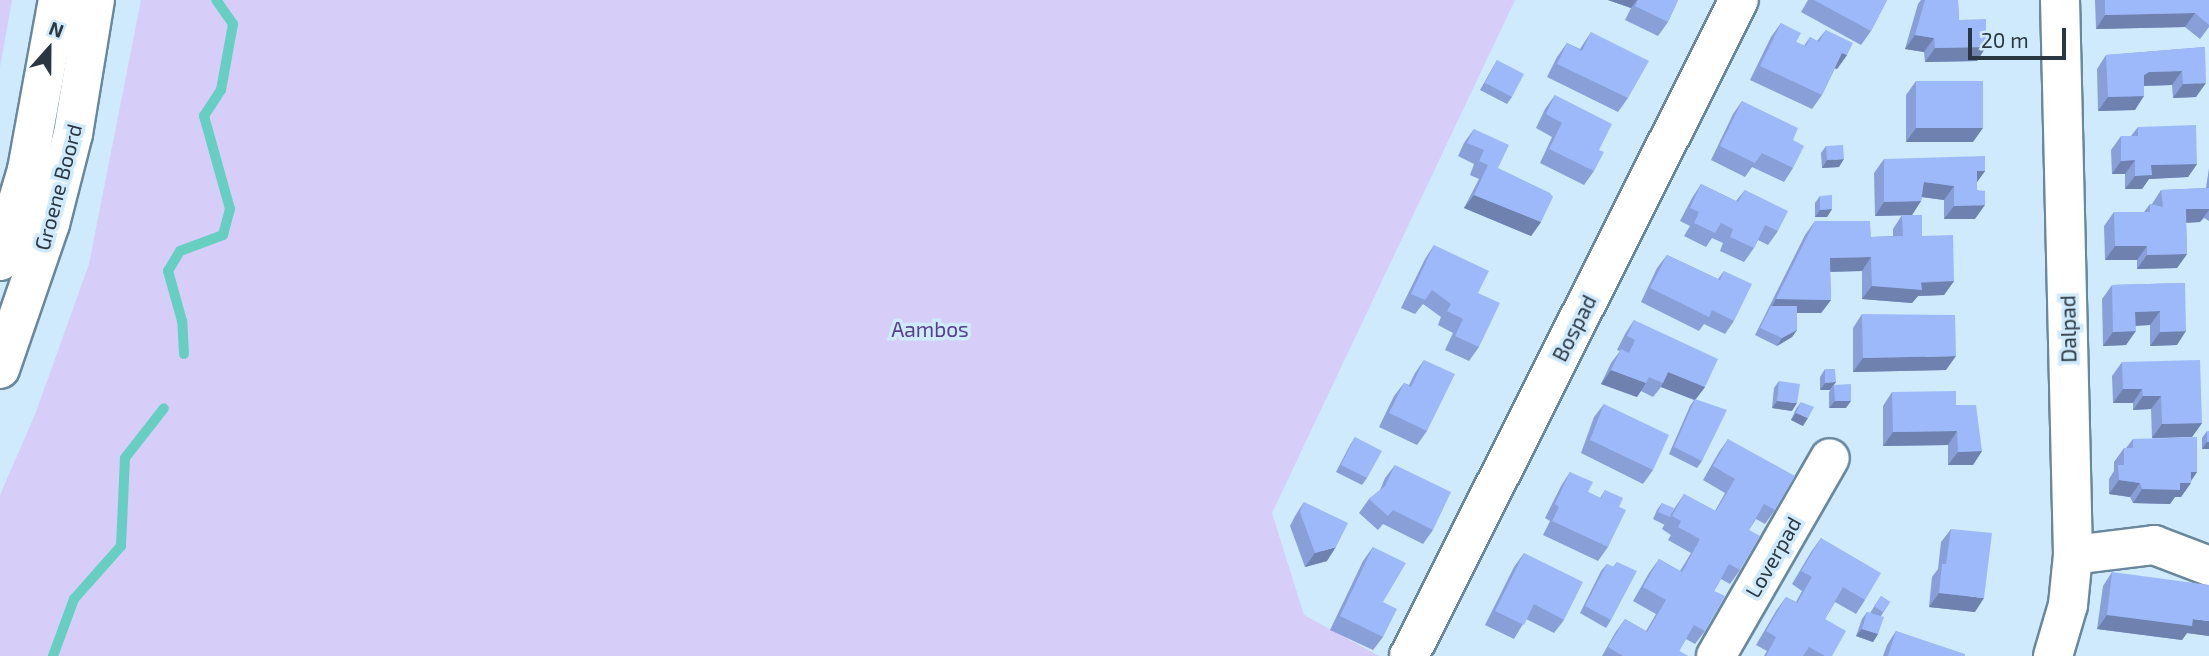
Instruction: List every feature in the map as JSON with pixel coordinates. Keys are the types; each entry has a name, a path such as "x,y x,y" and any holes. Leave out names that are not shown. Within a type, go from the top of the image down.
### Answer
{"street":[{"name":"Groene Boord","path":"0,261 27,170 58,0"},
{"name":"Groene Boord","path":"0,369 30,290 57,198 80,99 95,0"},
{"name":"Bospad","path":"1409,656 1739,0"},
{"name":"Dalpad","path":"2053,656 2068,605 2073,555 2060,0"},
{"name":"Loverpad","path":"1716,656 1830,458"},
{"path":"2073,555 2154,545 2209,566"}],"green space":[{"path":"0,0 12,0 0,67"},
{"name":"Aambos","path":"141,0 1515,0 1272,513 1304,615 1379,656 0,656 0,495 36,412 89,264"}],"building":[{"path":"1638,0 1678,0 1668,22 1635,6"},
{"path":"1814,0 1887,0 1871,31"},
{"path":"1925,0 1958,0 1959,20 1986,19 1986,47 1935,48 1934,38 1915,35"},
{"path":"2105,0 2209,0 2209,25 2195,13 2105,15"},
{"path":"1781,23 1801,33 1796,42 1806,46 1810,37 1819,42 1826,30 1853,43 1847,55 1842,53 1822,95 1760,66"},
{"path":"1591,32 1649,61 1628,98 1557,64 1567,43 1582,51"},
{"path":"2205,47 2206,83 2183,84 2182,71 2149,72 2144,75 2144,96 2108,97 2106,55"},
{"path":"1497,60 1524,74 1512,97 1485,83"},
{"path":"1916,81 1983,81 1983,128 1916,128"},
{"path":"1555,95 1612,124 1599,150 1604,152 1594,171 1549,149 1562,123 1546,114"},
{"path":"1742,101 1798,128 1793,140 1804,146 1793,168 1762,153 1755,163 1720,146"},
{"path":"2196,125 2197,164 2151,165 2152,175 2135,176 2135,160 2121,161 2121,136 2138,136 2138,127"},
{"path":"1474,129 1509,145 1498,168 1550,193 1553,197 1541,222 1474,195 1488,165 1479,161 1484,150 1467,143"},
{"path":"1843,145 1844,159 1827,160 1826,146"},
{"path":"1985,156 1985,171 1977,171 1977,190 1985,191 1985,205 1954,206 1954,186 1924,182 1921,201 1884,202 1884,159"},
{"path":"1701,184 1738,202 1745,190 1788,211 1778,231 1765,225 1754,248 1730,237 1733,229 1721,223 1715,233 1694,223 1699,212 1690,208"},
{"path":"2209,188 2209,209 2186,209 2187,254 2147,255 2147,246 2115,246 2114,212 2150,212 2150,204 2163,207 2161,190"},
{"path":"1832,195 1832,209 1820,210 1820,196"},
{"path":"1902,215 1922,215 1922,236 1953,235 1954,281 1921,282 1922,290 1872,286 1871,257 1830,258 1831,300 1776,299 1815,221 1870,221 1871,237 1903,236"},
{"path":"1434,245 1489,271 1478,293 1500,303 1479,347 1455,336 1463,319 1447,311 1451,304 1432,290 1425,300 1411,294"},
{"path":"1667,255 1720,280 1724,271 1752,284 1734,321 1712,310 1709,317 1650,288"},
{"path":"2185,283 2186,331 2160,332 2160,311 2135,312 2136,331 2113,332 2112,285"},
{"path":"1771,306 1797,306 1797,330 1782,338 1760,328"},
{"path":"1862,314 1955,315 1956,356 1863,358"},
{"path":"1634,320 1718,359 1705,387 1668,372 1663,383 1649,377 1646,383 1611,370 1621,349 1629,353 1635,340 1627,336"},
{"path":"1424,360 1455,374 1427,431 1389,413 1404,383 1411,387"},
{"path":"2200,360 2202,423 2162,424 2161,396 2143,396 2142,389 2123,389 2122,362"},
{"path":"1825,369 1835,369 1836,382 1825,383"},
{"path":"1779,381 1800,384 1797,403 1777,401"},
{"path":"1851,384 1851,401 1835,401 1834,385"},
{"path":"1956,391 1956,405 1976,405 1982,451 1958,452 1957,431 1893,432 1892,392"},
{"path":"1695,399 1727,410 1702,461 1674,447"},
{"path":"1801,402 1814,407 1808,418 1796,413"},
{"path":"1604,404 1669,435 1653,470 1590,440"},
{"path":"1355,437 1382,451 1367,478 1341,465"},
{"path":"2197,437 2197,472 2191,472 2191,483 2180,483 2180,490 2142,489 2140,483 2119,480 2118,465 2124,465 2124,448 2133,448 2133,439"},
{"path":"1728,439 1795,476 1775,510 1764,504 1749,530 1760,536 1740,570 1729,564 1714,591 1725,596 1705,631 1694,625 1679,651 1688,656 1623,656 1608,647 1625,619 1647,632 1666,600 1643,587 1659,559 1682,572 1700,539 1678,527 1681,521 1672,516 1684,494 1716,511 1735,479 1713,466"},
{"path":"1395,465 1451,492 1433,530 1393,510 1388,516 1369,499 1385,486"},
{"path":"1570,472 1593,482 1588,492 1626,510 1608,547 1552,521 1559,507 1555,504"},
{"path":"1605,490 1623,498 1619,507 1601,498"},
{"path":"1304,502 1348,523 1336,547 1315,553 1300,512"},
{"path":"1662,503 1674,508 1670,517 1658,512"},
{"path":"1951,529 1992,533 1984,598 1939,593 1942,564 1946,564"},
{"path":"1821,538 1881,573 1865,600 1843,587 1825,619 1846,631 1832,656 1825,656 1809,647 1803,656 1766,656 1776,637 1766,631 1786,597 1797,603 1812,577 1801,571"},
{"path":"1373,547 1406,563 1383,602 1397,609 1383,637 1340,616"},
{"path":"1524,553 1583,582 1564,620 1534,604 1524,625 1495,611"},
{"path":"1617,562 1637,571 1611,620 1585,606 1607,564 1614,567"},
{"path":"2112,572 2209,585 2209,621 2193,619 2192,626 2107,615"},
{"path":"1881,596 1890,602 1883,612 1874,606"},
{"path":"1867,612 1884,617 1878,634 1862,629"},
{"path":"1896,631 1965,654 1965,656 1888,656"}],"waterway":[{"path":"184,354 182,321 168,271 180,251 223,235 230,209 204,116 221,90 233,24 216,0"},
{"path":"53,656 74,599 121,546 125,458 164,408"}]}
